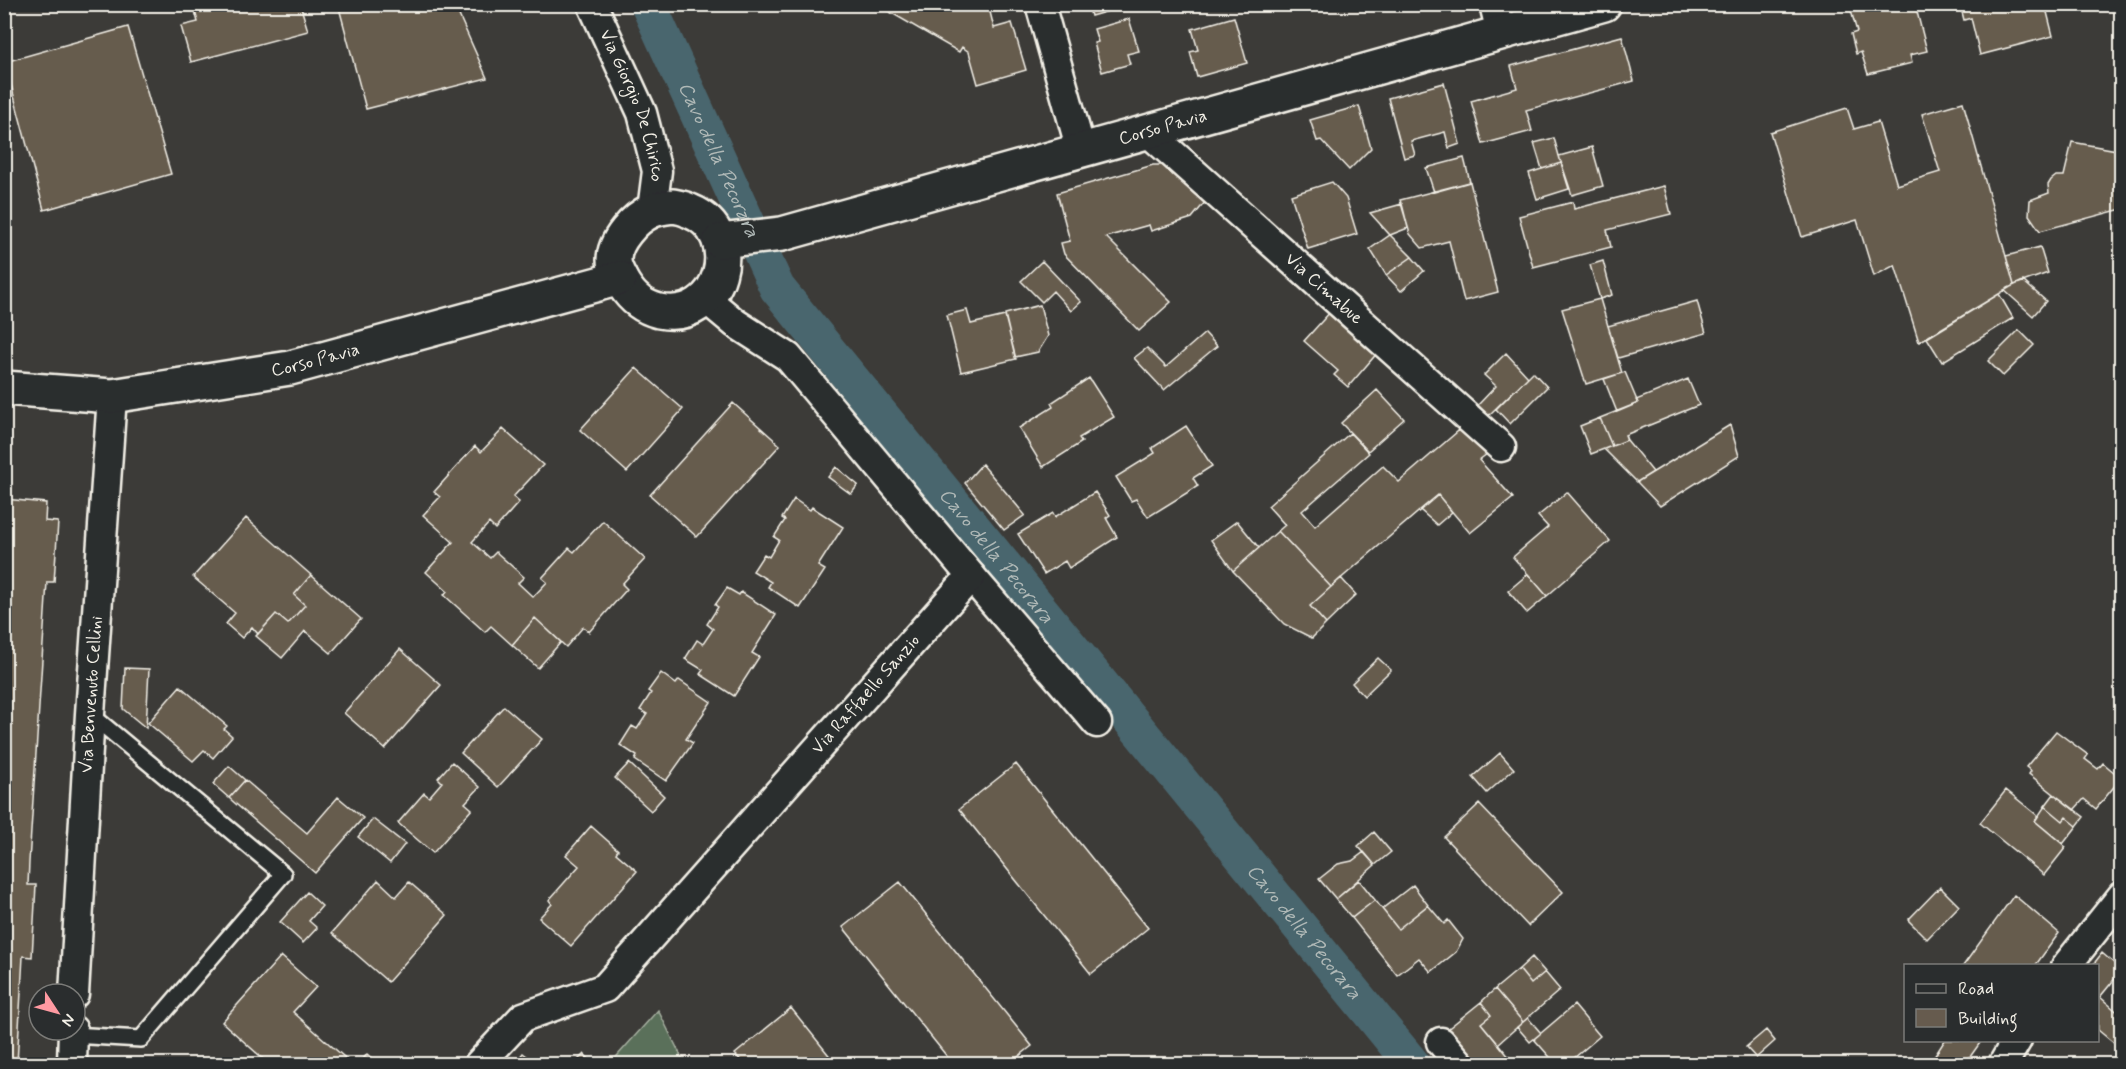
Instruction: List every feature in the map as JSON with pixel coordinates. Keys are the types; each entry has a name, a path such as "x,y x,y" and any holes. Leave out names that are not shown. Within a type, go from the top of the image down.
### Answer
{"street":[{"name":"Via Giorgio De Chirico","path":"592,4 642,113 657,171 652,210"},
{"path":"1040,4 1081,150"},
{"name":"Corso Pavia","path":"721,241 782,234 1081,150 1498,19 1604,4"},
{"name":"Via Cimabue","path":"1147,131 1501,447"},
{"path":"673,206 692,211 708,224 721,241 722,263 718,282 705,298 688,310 667,312 648,308 631,296 620,278 614,260 622,238 634,221 652,210 673,206"},
{"name":"Corso Pavia","path":"4,388 112,396 290,368 620,278"},
{"path":"705,298 735,323 788,357 1096,723"},
{"name":"Via Benvenuto Cellini","path":"76,982 90,714 112,396"},
{"name":"Via Raffaello Sanzio","path":"479,1065 523,1017 605,988 971,576"},
{"path":"2068,964 2121,896"},
{"path":"72,1042 72,1065"},
{"path":"1441,1042 1460,1065"},
{"path":"2003,1065 2016,1042"}],"lane":[{"path":"87,1034 141,1039 283,874 90,714"}],"green space":[{"path":"658,1010 685,1064 610,1064"}],"building":[{"path":"193,4 300,4 308,31 191,62 181,26 198,22"},
{"path":"338,4 454,4 487,78 366,109"},
{"path":"876,4 988,4 994,28 1012,23 1026,70 978,84 969,52 962,47 959,52"},
{"path":"1088,4 1125,4 1126,6 1091,16"},
{"path":"1875,4 1876,8 1889,4 1915,4 1927,51 1910,55 1912,63 1868,74 1861,52 1856,54 1851,34 1857,32 1850,7"},
{"path":"1960,4 2045,4 2053,36 1980,55 1971,18 1964,20"},
{"path":"1234,17 1247,63 1197,77 1190,52 1198,50 1192,29"},
{"path":"1129,19 1139,51 1127,54 1130,64 1102,72 1094,43 1098,42 1094,29"},
{"path":"128,27 171,174 44,210 5,62"},
{"path":"1622,36 1634,81 1526,110 1532,131 1483,144 1471,101 1517,88 1511,66"},
{"path":"1444,83 1460,144 1449,148 1445,132 1411,141 1415,155 1404,158 1388,98"},
{"path":"1963,102 2014,285 1919,342 1895,265 1874,276 1857,220 1802,237 1770,132 1847,108 1854,129 1878,122 1897,185 1940,172 1922,114"},
{"path":"1359,106 1371,148 1349,170 1321,140 1317,141 1310,120"},
{"path":"1554,138 1561,163 1542,169 1534,143"},
{"path":"2072,142 2122,151 2122,209 2040,231 2029,215 2030,200 2049,193 2048,185 2051,180 2056,176 2064,176"},
{"path":"1592,147 1603,186 1572,195 1559,156"},
{"path":"1464,158 1470,182 1434,192 1426,168"},
{"path":"1561,163 1569,189 1537,199 1529,173"},
{"path":"1153,165 1162,165 1171,170 1206,201 1192,218 1151,231 1149,225 1106,237 1171,302 1139,331 1064,254 1061,243 1070,241 1057,193"},
{"path":"1332,182 1346,198 1357,234 1308,249 1291,195"},
{"path":"1470,182 1498,292 1464,301 1449,241 1422,248 1410,234 1400,200"},
{"path":"1664,186 1671,214 1607,230 1611,247 1533,267 1519,216 1573,202 1574,209"},
{"path":"1402,204 1408,228 1390,235 1370,213"},
{"path":"1390,235 1412,257 1386,275 1370,249"},
{"path":"2040,247 2048,273 2014,285 2006,256"},
{"path":"1412,257 1424,271 1401,291 1386,275"},
{"path":"1042,261 1081,302 1071,311 1053,291 1042,302 1021,281"},
{"path":"1603,261 1612,295 1600,299 1590,265"},
{"path":"2023,281 2046,301 2033,316 2004,290"},
{"path":"1999,294 2013,318 1942,362 1927,338"},
{"path":"1600,299 1622,373 1586,384 1562,309"},
{"path":"1697,301 1706,333 1618,358 1608,326"},
{"path":"1040,305 1048,336 1038,352 1015,357 1005,314"},
{"path":"967,310 971,324 1005,316 1016,359 961,372 947,315"},
{"path":"1332,310 1379,351 1348,387 1334,375 1338,371 1304,341"},
{"path":"2019,330 2034,345 2003,376 1988,361"},
{"path":"1205,333 1217,346 1164,390 1134,358 1147,348 1166,367"},
{"path":"1506,353 1528,377 1488,416 1478,405 1496,386 1484,375"},
{"path":"636,368 683,409 627,472 580,430"},
{"path":"1533,372 1547,387 1510,424 1496,409"},
{"path":"1625,372 1638,403 1617,412 1604,379"},
{"path":"1089,378 1114,417 1079,438 1082,442 1043,467 1019,428 1053,407 1051,403"},
{"path":"1688,379 1699,405 1625,435 1627,440 1612,446 1600,418 1638,403 1636,400"},
{"path":"1377,390 1404,419 1368,451 1341,423"},
{"path":"733,403 780,445 697,537 650,495"},
{"path":"1600,418 1612,446 1591,454 1580,426"},
{"path":"1730,425 1739,456 1660,506 1637,482"},
{"path":"1186,426 1212,466 1193,478 1198,486 1148,517 1136,499 1131,501 1116,477 1155,453 1152,448"},
{"path":"1464,426 1491,451 1479,460 1513,498 1470,533 1438,495 1331,587 1278,531 1285,525 1268,506 1350,433 1369,453 1302,511 1315,526 1383,466 1399,482"},
{"path":"503,429 543,465 513,497 519,502 495,529 489,523 472,542 490,558 496,552 524,577 518,583 533,597 547,582 542,578 569,548 574,552 603,521 645,559 622,584 627,589 589,632 583,627 566,647 535,618 512,645 491,626 485,632 444,595 447,591 426,572 453,542 423,515 440,497 434,492 475,446 481,452"},
{"path":"1627,440 1653,472 1637,482 1604,449"},
{"path":"982,464 1025,515 1004,530 965,483"},
{"path":"836,467 858,485 851,494 828,477"},
{"path":"1095,492 1110,515 1106,518 1117,537 1069,568 1065,561 1044,574 1018,534 1053,513 1055,517"},
{"path":"1567,492 1610,541 1547,596 1513,557 1548,527 1538,516"},
{"path":"1438,495 1452,512 1437,525 1420,510"},
{"path":"4,499 46,503 45,521 58,522 54,582 47,582 29,862 28,885 36,885 32,957 23,956 17,1064 4,1064"},
{"path":"794,499 810,510 812,507 843,527 818,566 825,570 800,608 768,587 771,582 753,571 764,554 769,557 779,540 774,537 785,520 782,518"},
{"path":"246,518 311,575 294,595 305,605 288,624 276,614 258,634 252,627 242,638 226,624 235,613 193,577"},
{"path":"1237,521 1259,548 1233,571 1211,540"},
{"path":"1278,531 1331,587 1310,606 1326,624 1312,638 1284,624 1233,571"},
{"path":"1528,574 1547,596 1527,613 1508,591"},
{"path":"311,575 361,619 331,653 305,631 282,658 256,636 276,614 288,624 305,605 294,595"},
{"path":"1341,578 1356,595 1326,624 1310,606"},
{"path":"727,588 739,595 741,592 776,615 752,653 759,657 734,696 700,674 703,670 685,659 697,640 703,644 713,629 707,624 718,607 715,605"},
{"path":"535,618 561,642 538,668 512,645"},
{"path":"400,649 441,685 385,749 344,713"},
{"path":"1378,658 1391,670 1364,696 1352,683"},
{"path":"125,668 149,669 146,728 123,709"},
{"path":"661,673 676,684 679,680 711,702 686,739 693,743 666,781 635,760 637,756 620,745 632,726 637,729 647,714 640,710 651,693 648,691"},
{"path":"180,686 227,726 224,729 232,736 213,758 204,750 193,761 148,723"},
{"path":"504,706 542,739 498,787 461,753"},
{"path":"2056,731 2088,755 2085,759 2098,769 2103,763 2121,778 2096,809 2084,799 2074,810 2029,774 2031,771 2026,767"},
{"path":"1500,753 1514,769 1487,793 1473,777"},
{"path":"452,762 480,787 465,803 472,809 433,853 398,823 424,793 429,797 442,782 438,778"},
{"path":"629,763 664,796 651,811 615,778"},
{"path":"1016,764 1148,928 1091,974 959,809"},
{"path":"229,766 245,780 229,798 213,784"},
{"path":"245,780 307,833 338,797 363,818 315,873 229,798"},
{"path":"2006,790 2038,816 2035,821 2066,847 2044,875 1980,823"},
{"path":"2054,794 2084,817 2077,826 2066,817 2063,821 2045,806"},
{"path":"1479,804 1563,892 1528,926 1444,837"},
{"path":"2045,806 2063,821 2066,817 2077,826 2063,844 2035,821"},
{"path":"373,819 405,844 390,863 358,837"},
{"path":"591,826 618,850 616,853 637,871 571,946 539,918 552,904 549,900 579,866 566,855"},
{"path":"1374,832 1391,852 1375,865 1358,846"},
{"path":"1364,852 1375,865 1336,899 1319,879 1338,864 1352,861"},
{"path":"378,880 396,897 409,882 447,915 388,982 332,933"},
{"path":"1359,880 1375,900 1352,918 1336,899"},
{"path":"900,882 1032,1046 1009,1064 953,1064 843,927"},
{"path":"1413,885 1428,905 1398,929 1382,909"},
{"path":"1940,887 1959,906 1927,939 1908,920"},
{"path":"307,892 322,906 309,921 317,928 303,943 280,922"},
{"path":"2014,895 2059,933 2036,964 1964,964"},
{"path":"1375,900 1398,929 1428,905 1444,924 1448,920 1463,939 1456,952 1431,972 1419,958 1397,975 1352,918"},
{"path":"2102,953 2122,970 2100,997 2122,1016 2122,1050 2099,1031 2099,964 2094,964"},
{"path":"281,956 316,987 293,1012 352,1064 269,1064 222,1022"},
{"path":"1532,957 1545,972 1531,984 1519,969"},
{"path":"1519,969 1531,984 1545,972 1560,990 1523,1022 1495,989"},
{"path":"1495,989 1523,1022 1498,1044 1481,1023 1491,1015 1481,1002"},
{"path":"1481,1002 1491,1015 1481,1023 1515,1064 1472,1064 1445,1031"},
{"path":"1574,1005 1600,1036 1567,1064 1556,1064 1534,1039"},
{"path":"791,1008 836,1064 744,1064 735,1054"},
{"path":"1528,1018 1541,1033 1530,1042 1517,1027"},
{"path":"1766,1030 1775,1041 1756,1058 1746,1047"},
{"path":"1944,1042 1981,1042 1965,1064 1944,1064 1934,1057"},
{"path":"523,1053 537,1064 514,1064"},
{"path":"367,1054 379,1064 359,1064"},
{"path":"584,1054 594,1064 574,1064"}],"waterway":[{"name":"Cavo della Pecorara","path":"648,4 777,288 1412,1064"}]}
